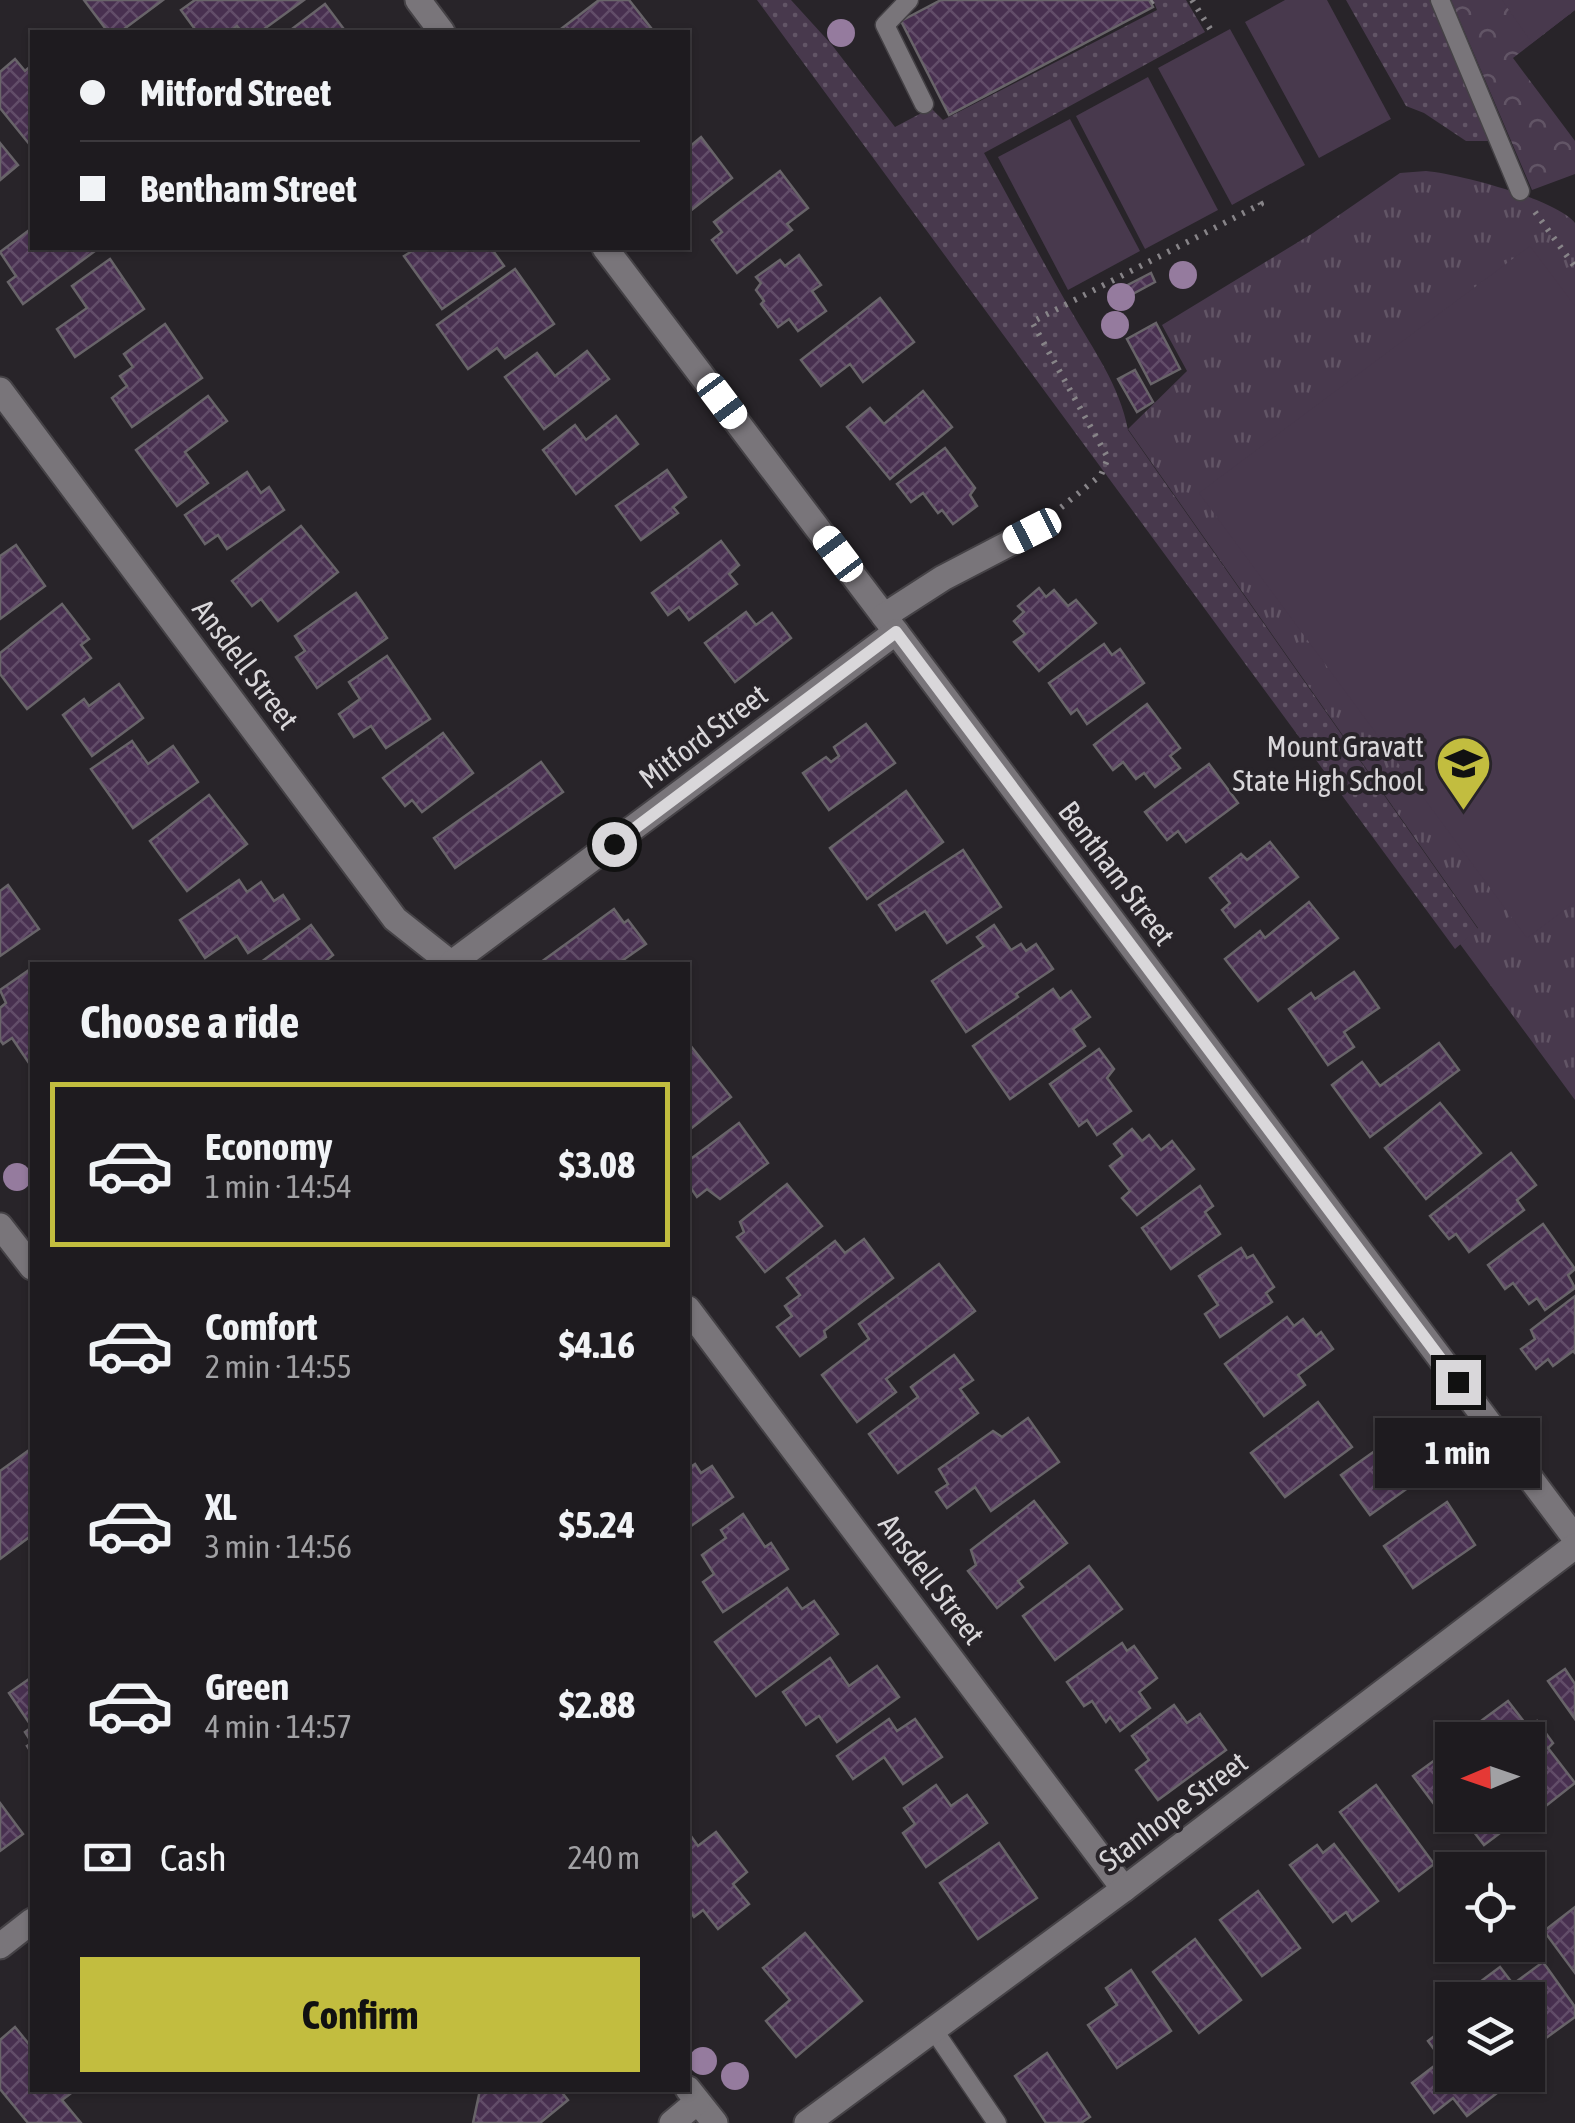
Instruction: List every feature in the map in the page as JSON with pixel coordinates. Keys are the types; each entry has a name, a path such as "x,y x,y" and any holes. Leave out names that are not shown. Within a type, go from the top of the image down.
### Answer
{"street":[{"path":"418,0 440,30"},
{"name":"Bentham Street","path":"607,250 1575,1538"},
{"name":"Ansdell Street","path":"0,390 395,919 449,962"},
{"name":"Mitford Street","path":"455,962 890,624 943,578 1032,531"},
{"path":"0,1226 29,1256"},
{"name":"Ansdell Street","path":"690,1311 1124,1888"},
{"name":"Stanhope Street","path":"807,2123 1575,1546"},
{"path":"0,1946 30,1924"},
{"path":"672,2123 692,2096 715,2123"}],"lane":[{"path":"909,0 884,25 924,104"},
{"path":"1440,0 1520,191"},
{"path":"933,2029 997,2123"}],"path":[{"path":"1192,0 1214,34"},
{"path":"1520,191 1575,267"},
{"path":"1032,531 1101,475 1108,458 1032,322 1125,270 1261,204 1257,197"}],"green space":[{"path":"757,0 791,0 832,45 895,127 931,108 943,120 1157,10 1153,0 1186,0 1205,32 984,153 1105,368 1128,430 1478,929 1455,949"},
{"path":"1285,0 1327,0 1391,119 1319,158 1245,22"},
{"path":"1346,0 1432,0 1493,141 1466,141 1424,113 1406,106"},
{"path":"1451,0 1575,0 1575,10 1513,58 1575,141 1575,174 1532,190"},
{"path":"1502,0 1575,0 1575,10 1532,43"},
{"path":"1230,29 1305,165 1232,205 1158,68"},
{"path":"1148,77 1218,210 1145,249 1076,116"},
{"path":"1070,119 1140,251 1068,290 998,157"},
{"path":"1426,171 1482,182 1528,197 1575,223 1575,1100 1460,944 1478,928 1128,429 1187,371 1162,325 1313,233 1400,173"},
{"path":"1530,246 1575,306 1575,902 1527,938 1199,493"}],"building":[{"path":"84,0 163,0 123,30 106,30"},
{"path":"195,0 304,0 263,30 240,30 237,26 232,30 196,30 181,10"},
{"path":"599,0 629,0 651,28 648,30 560,30"},
{"path":"941,0 1149,0 1153,7 949,115 901,21"},
{"path":"325,4 344,30 291,30"},
{"path":"15,59 25,71 30,67 30,145 0,108 0,72"},
{"path":"701,137 732,178 690,211 690,146"},
{"path":"0,143 18,165 0,180"},
{"path":"780,171 808,208 787,224 792,230 737,273 712,240 722,232 714,222"},
{"path":"30,230 30,250 96,250 23,304 8,282 16,276 0,252"},
{"path":"414,250 492,250 504,266 442,309 404,256"},
{"path":"799,255 821,285 812,291 826,311 798,331 789,319 778,327 761,304 764,301 756,290 761,283 756,277 780,260 785,266"},
{"path":"110,259 144,309 75,357 57,329 87,308 72,286"},
{"path":"515,269 554,324 505,358 497,348 468,369 437,325"},
{"path":"1151,273 1155,282 1127,297 1122,288"},
{"path":"880,298 914,342 863,382 850,364 821,386 801,360"},
{"path":"1156,323 1180,369 1151,384 1127,339"},
{"path":"165,324 202,378 132,427 112,398 127,386 120,376 133,367 124,354"},
{"path":"587,351 609,379 544,429 505,377 537,353 555,376"},
{"path":"1135,370 1153,402 1137,412 1118,379"},
{"path":"923,391 952,427 890,479 847,427 870,408 884,424"},
{"path":"208,396 227,421 185,452 208,483 177,506 136,450"},
{"path":"616,416 638,444 576,494 543,450 575,425 586,440"},
{"path":"945,448 975,488 970,495 977,506 953,524 942,510 938,513 923,493 911,502 897,484"},
{"path":"667,470 686,497 673,507 678,513 641,540 616,506"},
{"path":"247,472 261,493 269,487 284,510 227,549 218,535 205,544 185,515"},
{"path":"301,526 338,572 278,621 261,599 252,606 232,581"},
{"path":"721,541 739,565 729,574 737,584 689,620 679,607 668,615 652,593"},
{"path":"16,545 45,586 0,619 0,556"},
{"path":"1039,588 1046,597 1054,590 1068,606 1076,600 1096,623 1039,671 1014,642 1025,634 1014,621 1024,612 1018,606"},
{"path":"356,593 387,638 317,688 296,657 305,651 295,636"},
{"path":"62,604 89,639 81,645 91,658 27,709 0,674 0,653"},
{"path":"746,612 756,625 772,613 791,638 735,682 705,643"},
{"path":"1104,644 1112,655 1120,649 1144,683 1087,724 1077,709 1071,714 1049,683"},
{"path":"387,656 430,719 386,748 371,726 354,737 339,714 360,699 349,682"},
{"path":"119,684 143,718 92,756 63,715 84,699 89,706"},
{"path":"1147,704 1180,748 1170,756 1180,768 1155,787 1144,773 1136,779 1123,762 1113,770 1094,745"},
{"path":"866,724 895,763 829,810 803,773 826,757 831,762 839,756 834,747"},
{"path":"443,733 473,773 422,812 412,800 405,806 383,778"},
{"path":"132,741 148,764 173,746 198,782 133,828 91,769"},
{"path":"541,762 563,792 455,868 434,838"},
{"path":"1209,764 1238,803 1186,842 1178,831 1167,840 1145,812"},
{"path":"906,791 943,842 867,899 830,848"},
{"path":"209,795 247,844 187,891 150,841"},
{"path":"1270,842 1298,877 1235,927 1222,910 1230,903 1210,878 1241,854 1247,860"},
{"path":"963,850 1001,907 947,943 925,911 896,930 879,905"},
{"path":"239,880 247,892 261,882 274,901 283,895 299,919 248,953 237,936 205,958 180,920"},
{"path":"8,885 39,929 0,956 0,891"},
{"path":"1309,902 1338,938 1258,1001 1225,959 1260,931 1265,938"},
{"path":"614,909 646,944 620,962 541,962"},
{"path":"311,925 333,955 324,962 261,962"},
{"path":"994,925 1011,950 1021,944 1026,951 1036,944 1053,969 966,1032 932,981 984,946 977,937"},
{"path":"30,969 30,1065 12,1038 3,1044 0,1040 0,1008 6,1003 0,990"},
{"path":"1354,972 1379,1008 1344,1032 1354,1047 1328,1065 1289,1009 1311,993 1315,999"},
{"path":"1053,989 1060,999 1071,991 1090,1017 1073,1029 1085,1046 1010,1099 973,1046"},
{"path":"1439,1043 1459,1070 1370,1137 1332,1085 1362,1062 1380,1086"},
{"path":"690,1045 731,1097 690,1129"},
{"path":"1099,1049 1114,1069 1107,1078 1131,1111 1097,1135 1087,1120 1079,1126 1050,1084"},
{"path":"1440,1103 1481,1153 1426,1199 1385,1148"},
{"path":"739,1123 768,1163 720,1199 707,1189 697,1197 690,1187 690,1160"},
{"path":"1132,1129 1142,1141 1149,1135 1161,1150 1172,1141 1194,1169 1137,1215 1122,1198 1130,1191 1110,1166 1123,1156 1114,1144"},
{"path":"1511,1153 1536,1185 1517,1200 1524,1210 1469,1252 1456,1234 1449,1239 1430,1216"},
{"path":"787,1184 822,1226 765,1272 737,1237 744,1232 740,1222"},
{"path":"1200,1186 1213,1206 1205,1212 1220,1234 1171,1269 1142,1228"},
{"path":"1543,1224 1575,1269 1568,1275 1575,1288 1545,1310 1537,1298 1529,1304 1513,1283 1505,1289 1488,1265"},
{"path":"864,1239 893,1278 824,1331 826,1337 800,1356 777,1327 792,1316 785,1306 800,1295 787,1278 835,1241 845,1253"},
{"path":"1241,1248 1247,1258 1253,1255 1274,1287 1266,1293 1272,1302 1220,1337 1205,1314 1218,1305 1199,1276"},
{"path":"939,1264 975,1311 886,1379 896,1392 857,1422 822,1375 869,1339 859,1324"},
{"path":"1575,1296 1575,1353 1553,1366 1548,1359 1536,1369 1521,1349 1535,1339 1531,1330"},
{"path":"1287,1317 1294,1326 1303,1319 1316,1336 1321,1332 1333,1349 1298,1375 1305,1385 1264,1416 1225,1364"},
{"path":"954,1355 973,1380 960,1389 978,1413 898,1473 869,1434 918,1397 911,1387"},
{"path":"1318,1402 1352,1447 1285,1497 1251,1453"},
{"path":"1028,1418 1059,1462 991,1511 975,1487 947,1508 936,1492 948,1484 939,1469 993,1431 1002,1437"},
{"path":"1405,1445 1426,1475 1370,1515 1341,1475 1379,1448 1386,1459"},
{"path":"30,1449 30,1536 0,1559 0,1471"},
{"path":"695,1464 701,1473 712,1466 733,1497 690,1527 690,1468"},
{"path":"1034,1501 1067,1543 1018,1581 1023,1587 997,1608 968,1571 976,1565 971,1550"},
{"path":"1447,1502 1475,1545 1413,1588 1384,1546"},
{"path":"743,1514 765,1547 771,1543 788,1569 723,1612 703,1582 714,1574 702,1555 726,1538 721,1530"},
{"path":"1089,1566 1122,1609 1055,1660 1023,1616"},
{"path":"787,1588 802,1609 814,1601 838,1634 756,1696 715,1642"},
{"path":"1122,1643 1127,1651 1134,1646 1157,1678 1139,1692 1150,1708 1120,1731 1110,1717 1106,1722 1092,1701 1084,1706 1067,1682"},
{"path":"830,1658 849,1686 877,1666 899,1697 837,1742 819,1716 806,1725 783,1692"},
{"path":"1565,1669 1575,1684 1575,1719 1548,1681"},
{"path":"30,1678 30,1724 9,1693"},
{"path":"1508,1701 1524,1722 1480,1722"},
{"path":"1174,1705 1187,1723 1200,1714 1226,1750 1158,1800 1136,1770 1149,1760 1132,1736"},
{"path":"889,1719 897,1731 915,1719 942,1757 903,1784 884,1757 853,1779 837,1756"},
{"path":"1545,1732 1553,1743 1548,1748 1575,1783 1545,1807"},
{"path":"1435,1760 1435,1805 1413,1776"},
{"path":"936,1785 951,1806 967,1795 987,1823 926,1867 903,1833 915,1824 904,1808"},
{"path":"1376,1785 1434,1864 1399,1891 1340,1812"},
{"path":"0,1803 23,1834 0,1851"},
{"path":"716,1832 747,1872 733,1884 749,1904 718,1929 703,1910 694,1917 690,1911 690,1835 698,1846"},
{"path":"1474,1832 1501,1832 1484,1845"},
{"path":"999,1843 1037,1898 978,1939 940,1883"},
{"path":"1334,1844 1378,1901 1352,1921 1346,1912 1333,1922 1290,1865 1317,1845 1323,1853"},
{"path":"1258,1891 1300,1948 1262,1976 1220,1920"},
{"path":"1575,1907 1575,1973 1545,1932"},
{"path":"805,1933 862,2001 796,2057 766,2021 790,2000 763,1968"},
{"path":"1195,1939 1241,2000 1199,2033 1153,1972"},
{"path":"1543,1962 1575,2007 1575,2017 1545,2039 1545,1982 1516,1982"},
{"path":"1500,1967 1511,1982 1480,1982"},
{"path":"1131,1970 1171,2031 1117,2068 1088,2025 1117,2005 1106,1988"},
{"path":"15,2027 30,2046 30,2092 68,2092 62,2100 81,2123 28,2123 0,2089 0,2040"},
{"path":"1047,2053 1090,2117 1081,2123 1046,2123 1015,2076"},
{"path":"1435,2065 1435,2092 1497,2093 1467,2116 1453,2098 1434,2113 1412,2083"},
{"path":"480,2092 562,2092 568,2100 540,2123 473,2123"}],"place":[{"name":"Mount Gravatt State High School","path":"1463,812"}],"route":[{"path":"614,844 896,632 1458,1382"}]}
